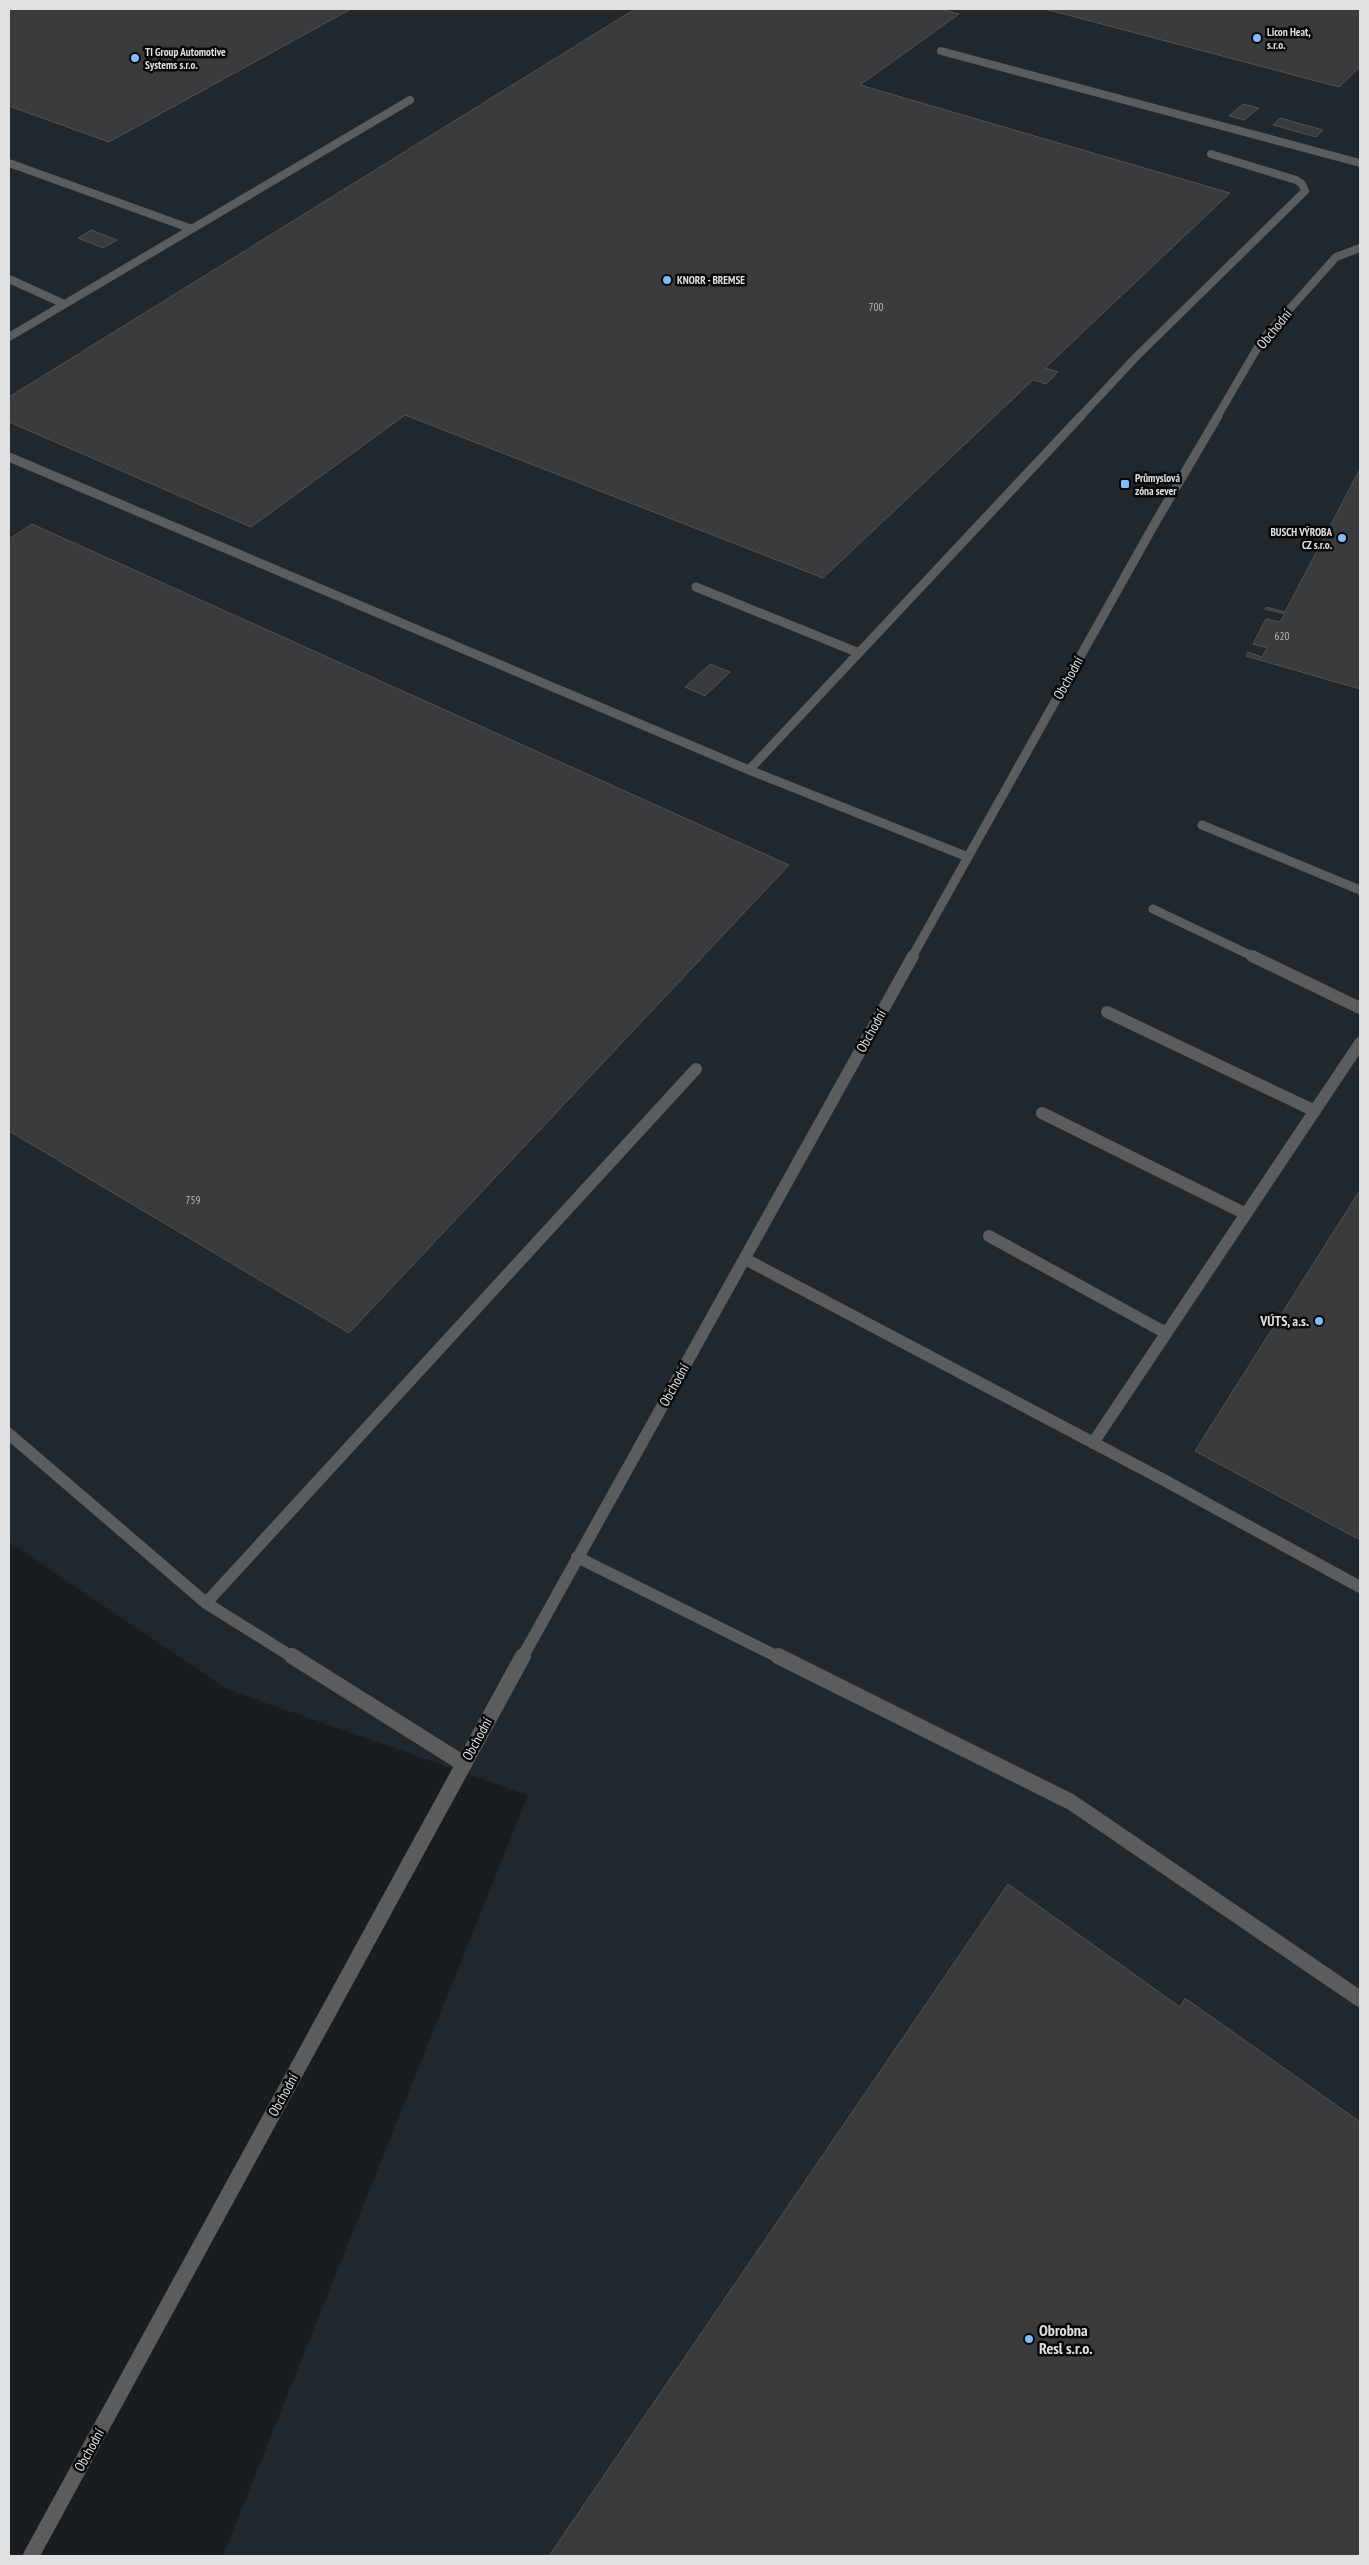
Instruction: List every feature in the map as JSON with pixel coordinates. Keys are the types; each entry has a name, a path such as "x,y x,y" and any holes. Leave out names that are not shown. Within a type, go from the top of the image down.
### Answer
{"street":[{"path":"941,51 1360,163"},
{"path":"9,337 62,303 192,229 410,100"},
{"path":"749,770 1136,358 1306,191 1302,184 1296,180 1211,154"},
{"path":"9,163 192,229"},
{"name":"Obchodní","path":"31,2556 577,1556 745,1259 1155,523 1262,340 1336,257 1360,248"},
{"path":"9,279 62,303"},
{"path":"9,457 749,770 968,857"},
{"path":"696,587 859,653"},
{"path":"1202,825 1360,890"},
{"path":"1153,909 1360,1008"},
{"path":"1107,1012 1315,1111"},
{"path":"1093,1443 1360,1043"},
{"path":"206,1604 696,1069"},
{"path":"1042,1113 1246,1214"},
{"path":"989,1236 1166,1333"},
{"path":"745,1259 1360,1586"},
{"path":"9,1434 206,1604 464,1764"},
{"path":"577,1556 1071,1802 1360,2000"}],"shaded area":[{"path":"9,9 1360,9 1360,2556 223,2556 528,1795 229,1690 9,1542"}],"building":[{"name":"TI Group Automotive Systems s.r.o.","path":"9,9 351,9 109,142 9,106"},
{"name":"KNORR - BREMSE","path":"635,9 940,9 959,14 860,85 1230,193 1045,368 1058,372 1046,384 1033,380 823,578 405,415 251,527 9,422 9,397"},
{"name":"Licon Heat, s.r.o.","path":"1045,9 1360,9 1360,67 1339,87"},
{"path":"1243,104 1259,108 1244,120 1229,116"},
{"path":"1280,118 1323,130 1316,137 1273,125"},
{"path":"91,230 117,240 103,248 78,238"},
{"name":"BUSCH VÝROBA CZ s.r.o.","path":"1360,469 1360,689 1246,656 1248,652 1262,657 1267,648 1253,644 1266,619 1280,622 1285,614 1265,609 1266,607 1285,612"},
{"path":"32,524 789,865 349,1333 9,1131 9,539"},
{"path":"710,664 730,672 705,696 685,687"},
{"name":"VÚTS, a.s.","path":"1360,1190 1360,1540 1195,1451"},
{"name":"Obrobna Resl s.r.o.","path":"1008,1884 1180,2007 1185,1998 1360,2122 1360,2556 549,2556"}],"place":[{"name":"Licon Heat, s.r.o.","path":"1257,38"},
{"name":"TI Group Automotive Systems s.r.o.","path":"135,58"},
{"name":"KNORR - BREMSE","path":"667,280"},
{"name":"Průmyslová zóna sever","path":"1125,484"},
{"name":"BUSCH VÝROBA CZ s.r.o.","path":"1342,538"},
{"name":"VÚTS, a.s.","path":"1319,1321"},
{"name":"Obrobna Resl s.r.o.","path":"1029,2339"}]}
